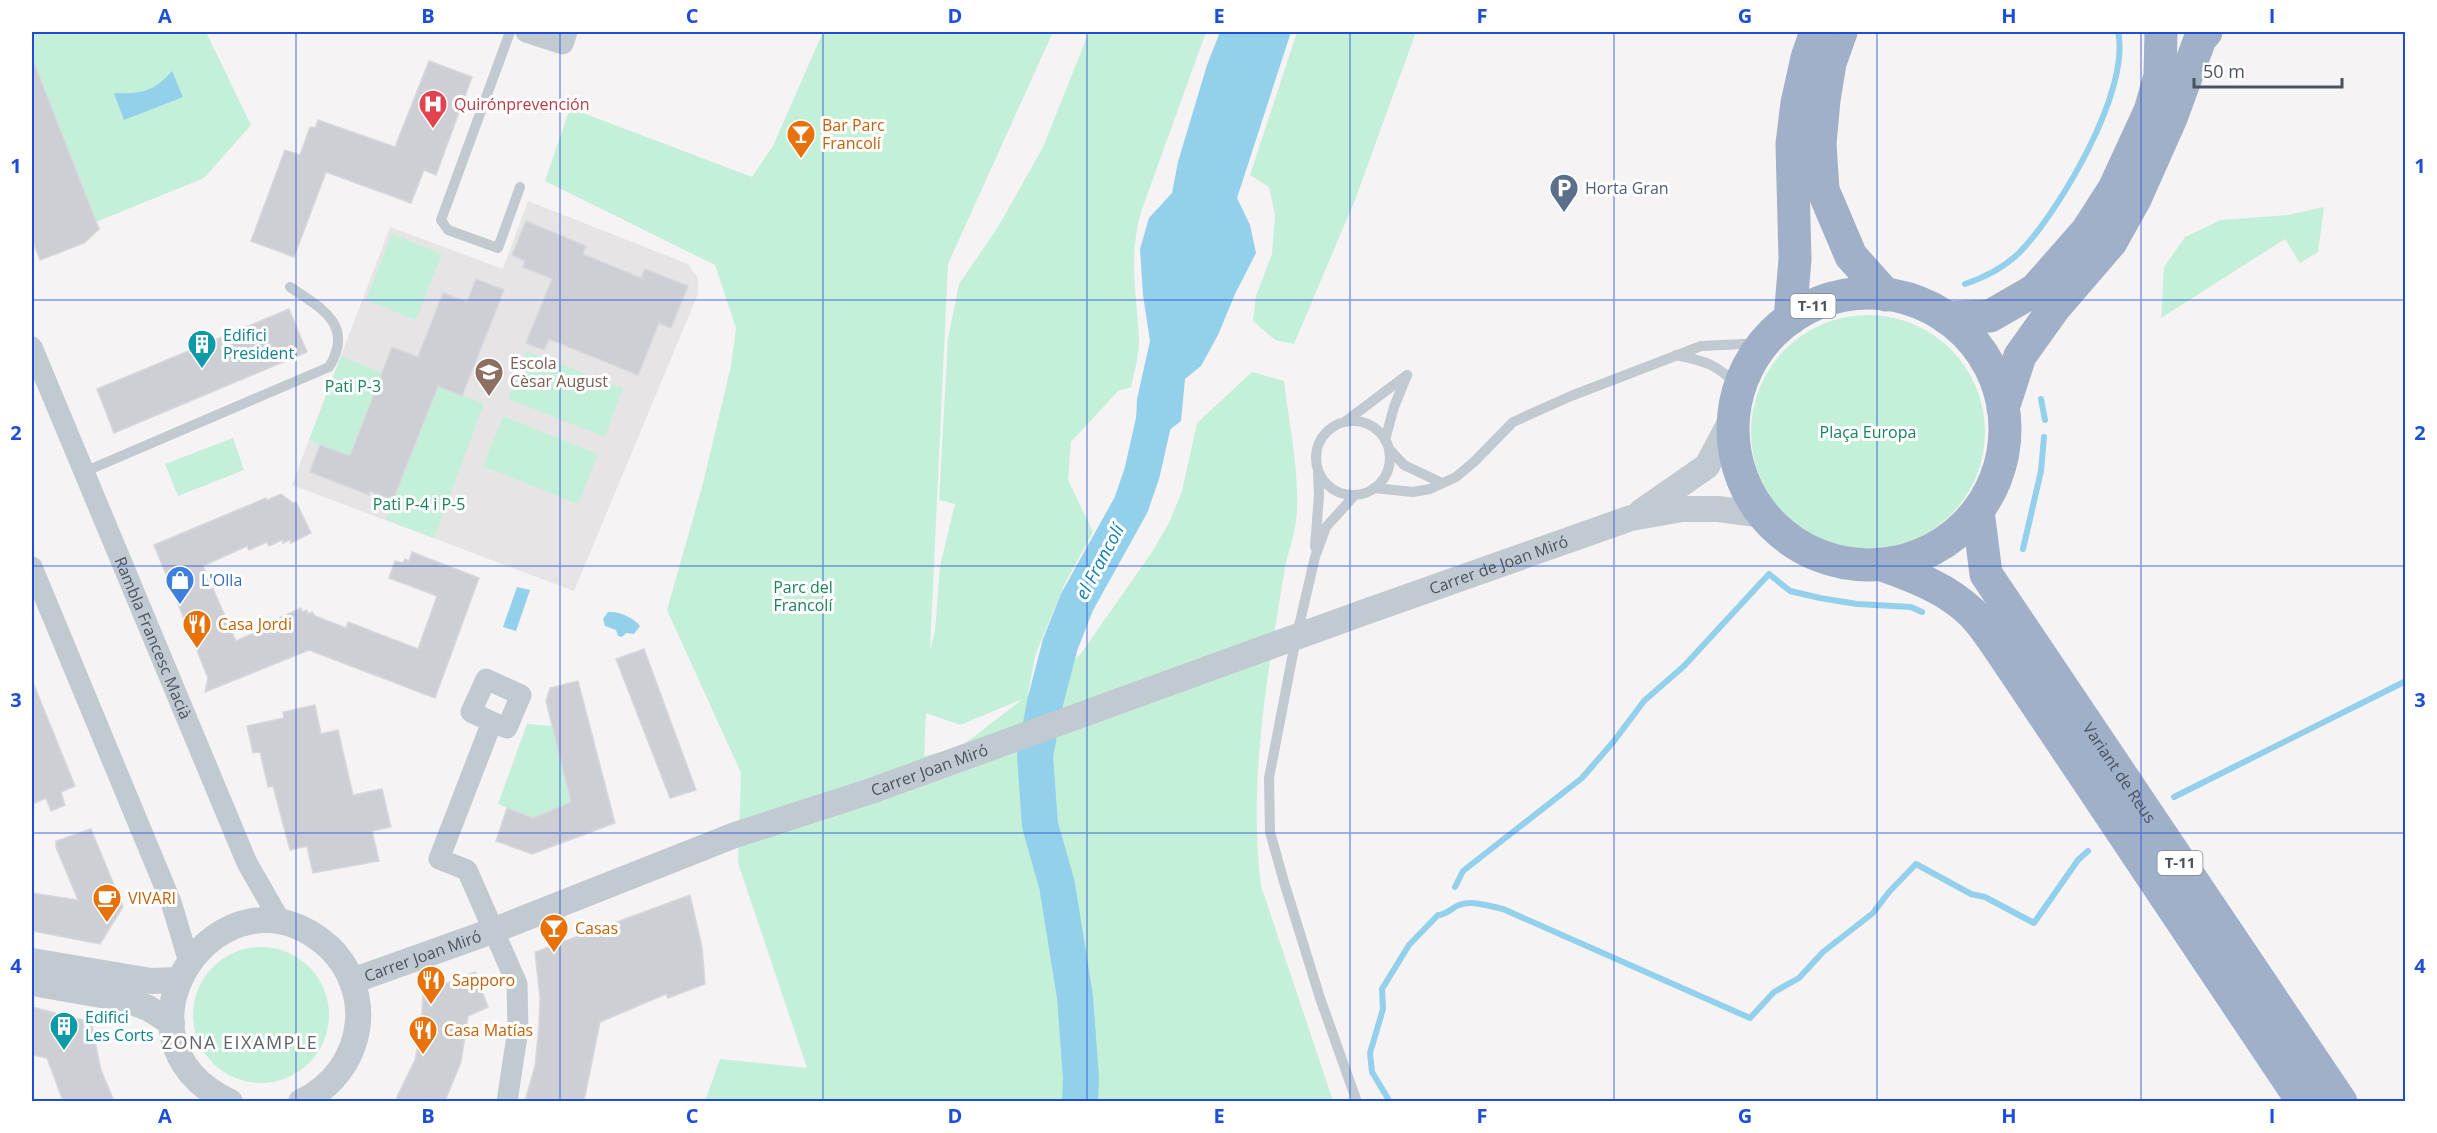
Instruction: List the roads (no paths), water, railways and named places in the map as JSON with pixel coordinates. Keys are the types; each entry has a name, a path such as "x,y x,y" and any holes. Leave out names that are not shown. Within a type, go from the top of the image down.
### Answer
{"highway":[{"name":"T-11","path":"1790,319 1795,259 1792,144 1797,103 1807,58 1816,32"},
{"path":"1840,32 1830,63 1824,100 1820,144 1823,190 1851,256 1886,295"},
{"path":"1947,318 1990,316 2035,290 2087,231 2114,189 2150,111 2160,76 2161,32"},
{"path":"2003,408 2020,356 2055,307 2110,242 2135,199 2171,118 2200,39 2206,32"},
{"name":"T-11","path":"1865,294 1886,295 1908,299 1928,307 1947,318 1964,332 1990,367 2003,408 2005,435 1996,479 1978,510 1963,528 1946,542 1915,557 1882,564 1860,565 1815,554 1795,543 1764,515 1750,494 1742,476 1733,436 1737,401 1746,372 1764,343 1790,319 1807,308 1835,298 1865,294"},
{"name":"T-11","path":"1978,510 1986,574 2005,632"},
{"name":"T-11","path":"1882,564 1928,582 1948,593 1973,614 2005,632"},
{"name":"Variant de Reus","path":"2005,632 2303,1101"},
{"name":"Variant de Reus","path":"2005,632 2341,1101"}],"street":[{"path":"526,32 563,44 567,32"},
{"name":"Rambla Francesc Macià","path":"32,347 247,863 282,924"},
{"name":"Carrer de Joan Miró","path":"1365,612 1678,500 1707,466 1737,401"},
{"path":"1678,500 1718,509 1764,515"},
{"path":"33,576 171,902 184,971"},
{"name":"Carrer Joan Miró","path":"352,981 495,930 735,835 871,791 1365,612"},
{"name":"Carrer Joan Miró","path":"492,722 439,859 467,870 495,930"},
{"path":"230,1101 211,1091 191,1071 178,1048 172,1023 172,1003 184,971 212,939 237,926 264,922 302,930 319,939 342,963 352,981 358,1016 354,1043 344,1065 317,1097"},
{"path":"495,930 517,984 518,1029 507,1101"},
{"path":"32,961 151,981 184,971"},
{"path":"32,983 124,999 148,1008 172,1023"}],"lane":[{"path":"510,32 441,220 448,230 498,248 520,187"},
{"path":"84,472 329,367 335,358 338,342 335,323 326,311 290,287"},
{"path":"1374,488 1413,492 1430,489 1456,477 1513,422 1571,396 1701,346 1764,343"},
{"path":"1676,355 1707,361 1720,369 1737,401"},
{"path":"1315,556 1319,495 1317,449 1321,439 1336,425 1346,421 1407,375 1394,407 1387,444 1388,471 1382,480 1374,488 1355,495 1343,494 1324,481 1318,471"},
{"path":"1346,421 1368,424 1378,431 1404,465 1442,483"},
{"path":"1355,495 1326,527 1315,556 1295,643 1269,778 1270,832 1320,998 1357,1101"}],"water":[{"path":"1220,32 1291,32 1237,198 1250,225 1256,253 1201,366 1185,379 1181,421 1168,431 1136,423 1137,399 1150,341 1143,295 1140,249 1149,218 1172,193 1178,162 1207,65"},
{"path":"172,71 183,97 124,120 114,93 146,90 159,83"},
{"path":"517,587 530,590 516,631 503,627"},
{"path":"608,612 625,615 640,626 634,634 626,633 622,637 618,636 616,630 605,626 603,619"}],"waterway":[{"path":"1965,284 2008,263 2020,252 2054,208 2072,179 2089,148 2114,85 2119,56 2118,32"},
{"name":"el Francolí","path":"1080,1102 1081,1078 1075,997 1057,885 1040,825 1035,756 1045,703 1060,645 1077,602 1131,505 1142,473 1163,380"},
{"path":"2041,399 2045,420"},
{"path":"2023,549 2041,471 2044,437"},
{"path":"1455,887 1463,871 1582,778 1644,701 1684,666 1769,574 1790,591 1857,604 1911,607 1922,612"},
{"path":"2174,797 2406,681"},
{"path":"1390,1102 1372,1072 1370,1053 1383,1009 1382,989 1409,945 1438,915 1459,905 1475,903 1503,909 1750,1018 1774,992 1799,978 1823,952 1873,913 1889,892 1916,864 1971,894 1985,897 2034,923 2078,860 2088,851"}],"place":[{"name":"Quirónprevención","path":"433,130"},
{"name":"Bar Parc Francolí","path":"801,160"},
{"name":"Horta Gran","path":"1564,214"},
{"name":"Edifici President","path":"202,370"},
{"name":"Escola Cèsar August","path":"489,398"},
{"name":"L'Olla","path":"180,606"},
{"name":"Casa Jordi","path":"197,650"},
{"name":"VIVARI","path":"107,924"},
{"name":"Casas","path":"554,954"},
{"name":"Sapporo","path":"431,1006"},
{"name":"Edifici Les Corts","path":"64,1052"},
{"name":"Casa Matías","path":"423,1056"}],"district":[{"name":"ZONA EIXAMPLE","path":"240,1043"}],"park label":[{"name":"Pati P-3","path":"353,386"},
{"name":"Plaça Europa","path":"1868,432"},
{"name":"Pati P-4 i P-5","path":"419,504"},
{"name":"Parc del Francolí","path":"803,596"}]}
